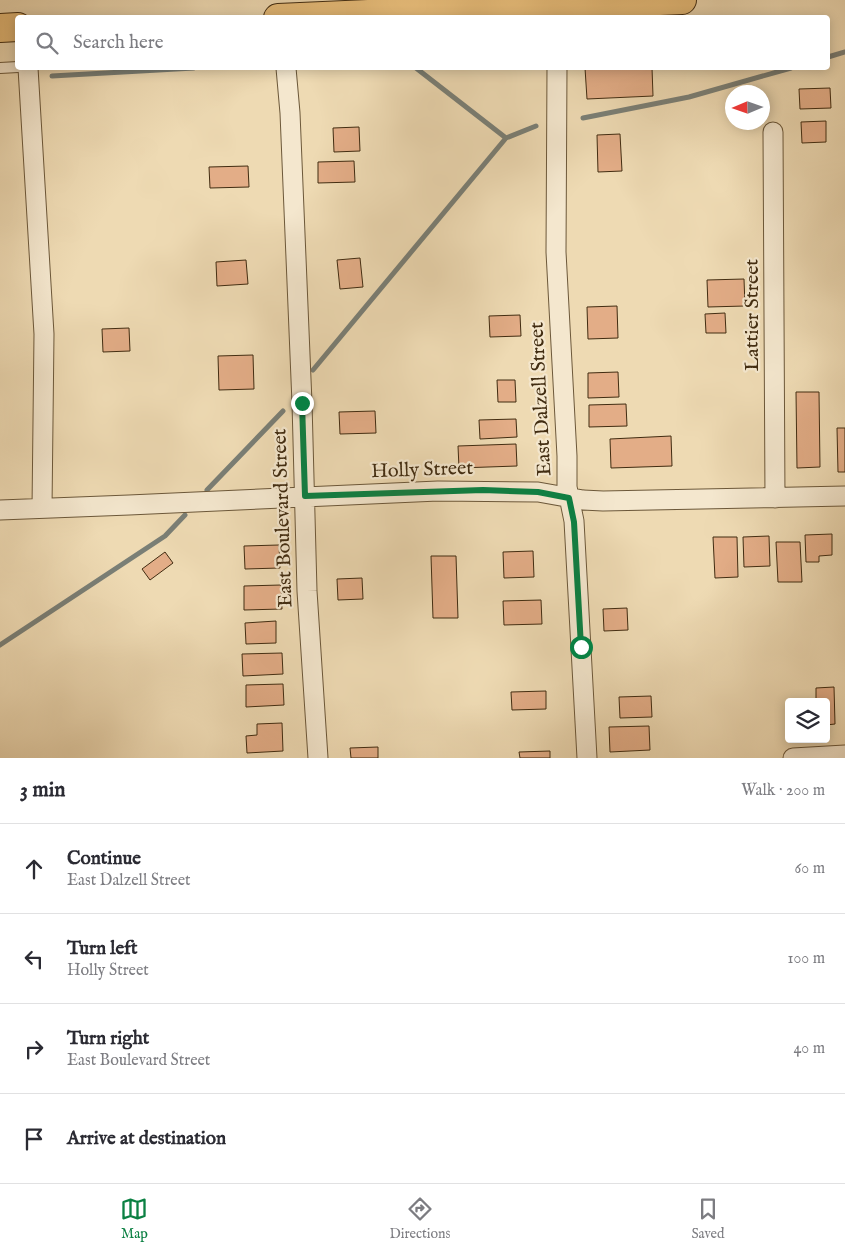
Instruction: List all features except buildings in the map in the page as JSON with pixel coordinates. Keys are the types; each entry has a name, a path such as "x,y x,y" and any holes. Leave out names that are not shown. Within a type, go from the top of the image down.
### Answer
{"main road":[{"path":"345,15 557,8 682,0"},
{"path":"0,28 15,27"}],"street":[{"path":"28,70 44,334 42,508"},
{"name":"East Boulevard Street","path":"286,70 290,113 302,403 307,591 318,758"},
{"name":"East Dalzell Street","path":"557,70 556,252 569,498 574,522 587,758"},
{"name":"Lattier Street","path":"774,132 775,498"},
{"name":"Holly Street","path":"0,510 483,490 538,492 569,498 603,501 845,496"},
{"path":"793,758 845,756"}],"lane":[{"path":"0,68 15,67"}],"waterway":[{"path":"830,56 845,52"},
{"path":"52,76 158,70"},
{"path":"419,70 506,138"},
{"path":"583,118 689,97 784,70"},
{"path":"313,370 506,138 536,126"},
{"path":"207,490 283,411"},
{"path":"0,645 165,536 185,515"}],"route":[{"path":"302,403 305,496 483,490 538,492 569,498 574,522 581,647"}]}
